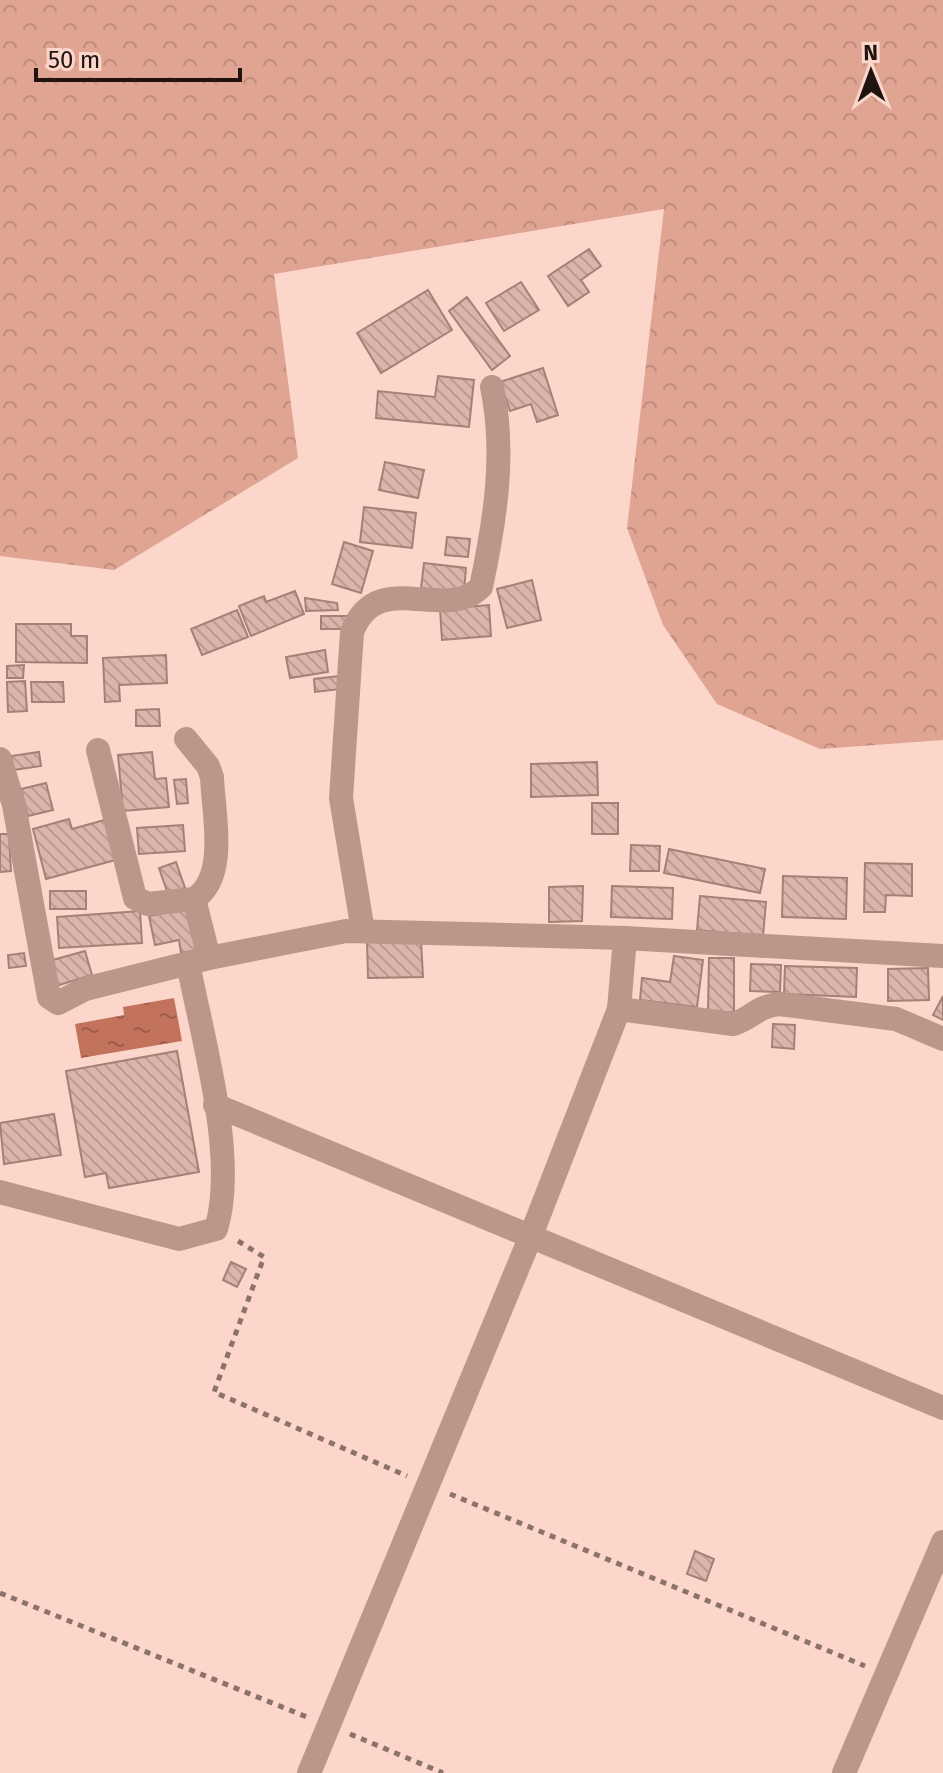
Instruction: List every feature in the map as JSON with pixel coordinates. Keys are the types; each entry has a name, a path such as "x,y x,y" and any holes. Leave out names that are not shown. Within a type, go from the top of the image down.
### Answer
{"street":[{"path":"363,931 341,798 352,632 358,615 376,600 464,598 481,587 495,509 499,450 498,415 492,387"},
{"path":"98,750 135,898 148,904 194,899 207,888 215,867 212,777 208,766 186,739"},
{"path":"0,759 14,805 53,1002 58,1003 85,989 198,960 363,931 625,938 943,956"},
{"path":"0,1192 179,1239 216,1229 224,1184 198,960 194,899"},
{"path":"309,1773 530,1238 619,1009 625,938"},
{"path":"619,1009 733,1024 744,1021 761,1006 779,1004 896,1019 943,1039"},
{"path":"215,1105 943,1408"},
{"path":"844,1773 889,1676 943,1542"}],"path":[{"path":"216,1229 264,1257 214,1392 426,1485 889,1676"},
{"path":"0,1593 443,1773"}],"green space":[{"path":"0,0 943,0 943,740 820,749 717,704 663,625 627,528 664,209 274,274 298,458 114,570 0,556"}],"water":[{"path":"174,998 182,1041 81,1058 75,1024 124,1015 123,1007"}],"building":[{"path":"589,249 601,266 581,280 589,292 568,306 548,276"},
{"path":"521,282 539,310 504,331 486,303"},
{"path":"428,290 452,330 381,373 357,333"},
{"path":"467,297 510,356 492,370 449,311"},
{"path":"543,368 558,415 537,422 531,404 510,411 500,382"},
{"path":"438,376 474,380 469,427 376,418 378,391 435,397"},
{"path":"385,462 424,470 418,498 379,490"},
{"path":"364,507 416,513 412,548 360,542"},
{"path":"447,537 470,539 468,557 445,555"},
{"path":"344,542 373,551 361,593 332,584"},
{"path":"424,563 466,568 464,592 421,588"},
{"path":"532,580 541,620 507,628 497,589"},
{"path":"295,591 304,614 251,636 239,606 264,596 266,602"},
{"path":"305,598 337,603 338,610 306,611"},
{"path":"489,605 491,636 442,640 440,609"},
{"path":"237,610 248,637 202,655 191,629"},
{"path":"321,616 351,616 351,629 321,629"},
{"path":"16,624 71,624 71,636 87,636 87,663 16,662"},
{"path":"325,650 328,672 290,678 286,657"},
{"path":"166,655 167,683 119,685 120,701 105,702 103,658"},
{"path":"24,665 23,678 7,678 7,666"},
{"path":"339,676 341,689 315,692 314,679"},
{"path":"25,681 27,711 8,712 7,682"},
{"path":"31,682 63,682 64,702 32,702"},
{"path":"159,709 160,726 136,726 136,710"},
{"path":"39,752 41,766 13,770 11,756"},
{"path":"152,752 155,779 166,778 169,807 123,811 118,755"},
{"path":"597,762 598,795 531,797 531,764"},
{"path":"186,779 188,803 177,804 174,780"},
{"path":"46,783 53,810 28,816 21,789"},
{"path":"592,803 618,803 618,834 592,834"},
{"path":"69,819 72,829 108,819 119,859 46,879 33,829"},
{"path":"183,825 185,851 139,854 137,828"},
{"path":"0,834 9,834 11,871 0,872"},
{"path":"631,845 660,846 659,871 630,871"},
{"path":"669,849 765,869 760,893 664,873"},
{"path":"176,862 185,888 168,894 159,868"},
{"path":"865,863 912,864 912,896 886,895 885,912 864,912"},
{"path":"783,876 847,878 846,919 782,917"},
{"path":"583,886 582,921 549,922 549,887"},
{"path":"612,886 673,888 672,919 611,917"},
{"path":"50,891 86,891 86,909 50,909"},
{"path":"700,896 766,902 763,936 697,930"},
{"path":"189,908 198,950 181,953 179,940 155,945 149,916"},
{"path":"140,911 142,943 59,948 57,917"},
{"path":"421,940 423,977 368,978 367,941"},
{"path":"85,951 92,975 56,986 49,961"},
{"path":"24,953 26,966 9,968 8,955"},
{"path":"674,956 703,960 697,1007 640,1000 642,978 670,982"},
{"path":"709,958 734,958 734,1012 708,1012"},
{"path":"751,964 781,965 780,992 750,991"},
{"path":"785,966 857,968 856,997 784,994"},
{"path":"928,968 929,1000 888,1001 888,969"},
{"path":"943,996 943,1020 933,1015"},
{"path":"773,1024 795,1025 794,1049 772,1047"},
{"path":"177,1051 199,1172 109,1188 106,1173 85,1177 66,1071"},
{"path":"54,1114 61,1155 4,1164 0,1123"},
{"path":"231,1262 246,1269 237,1287 223,1280"},
{"path":"695,1551 714,1559 706,1581 687,1574"}]}
